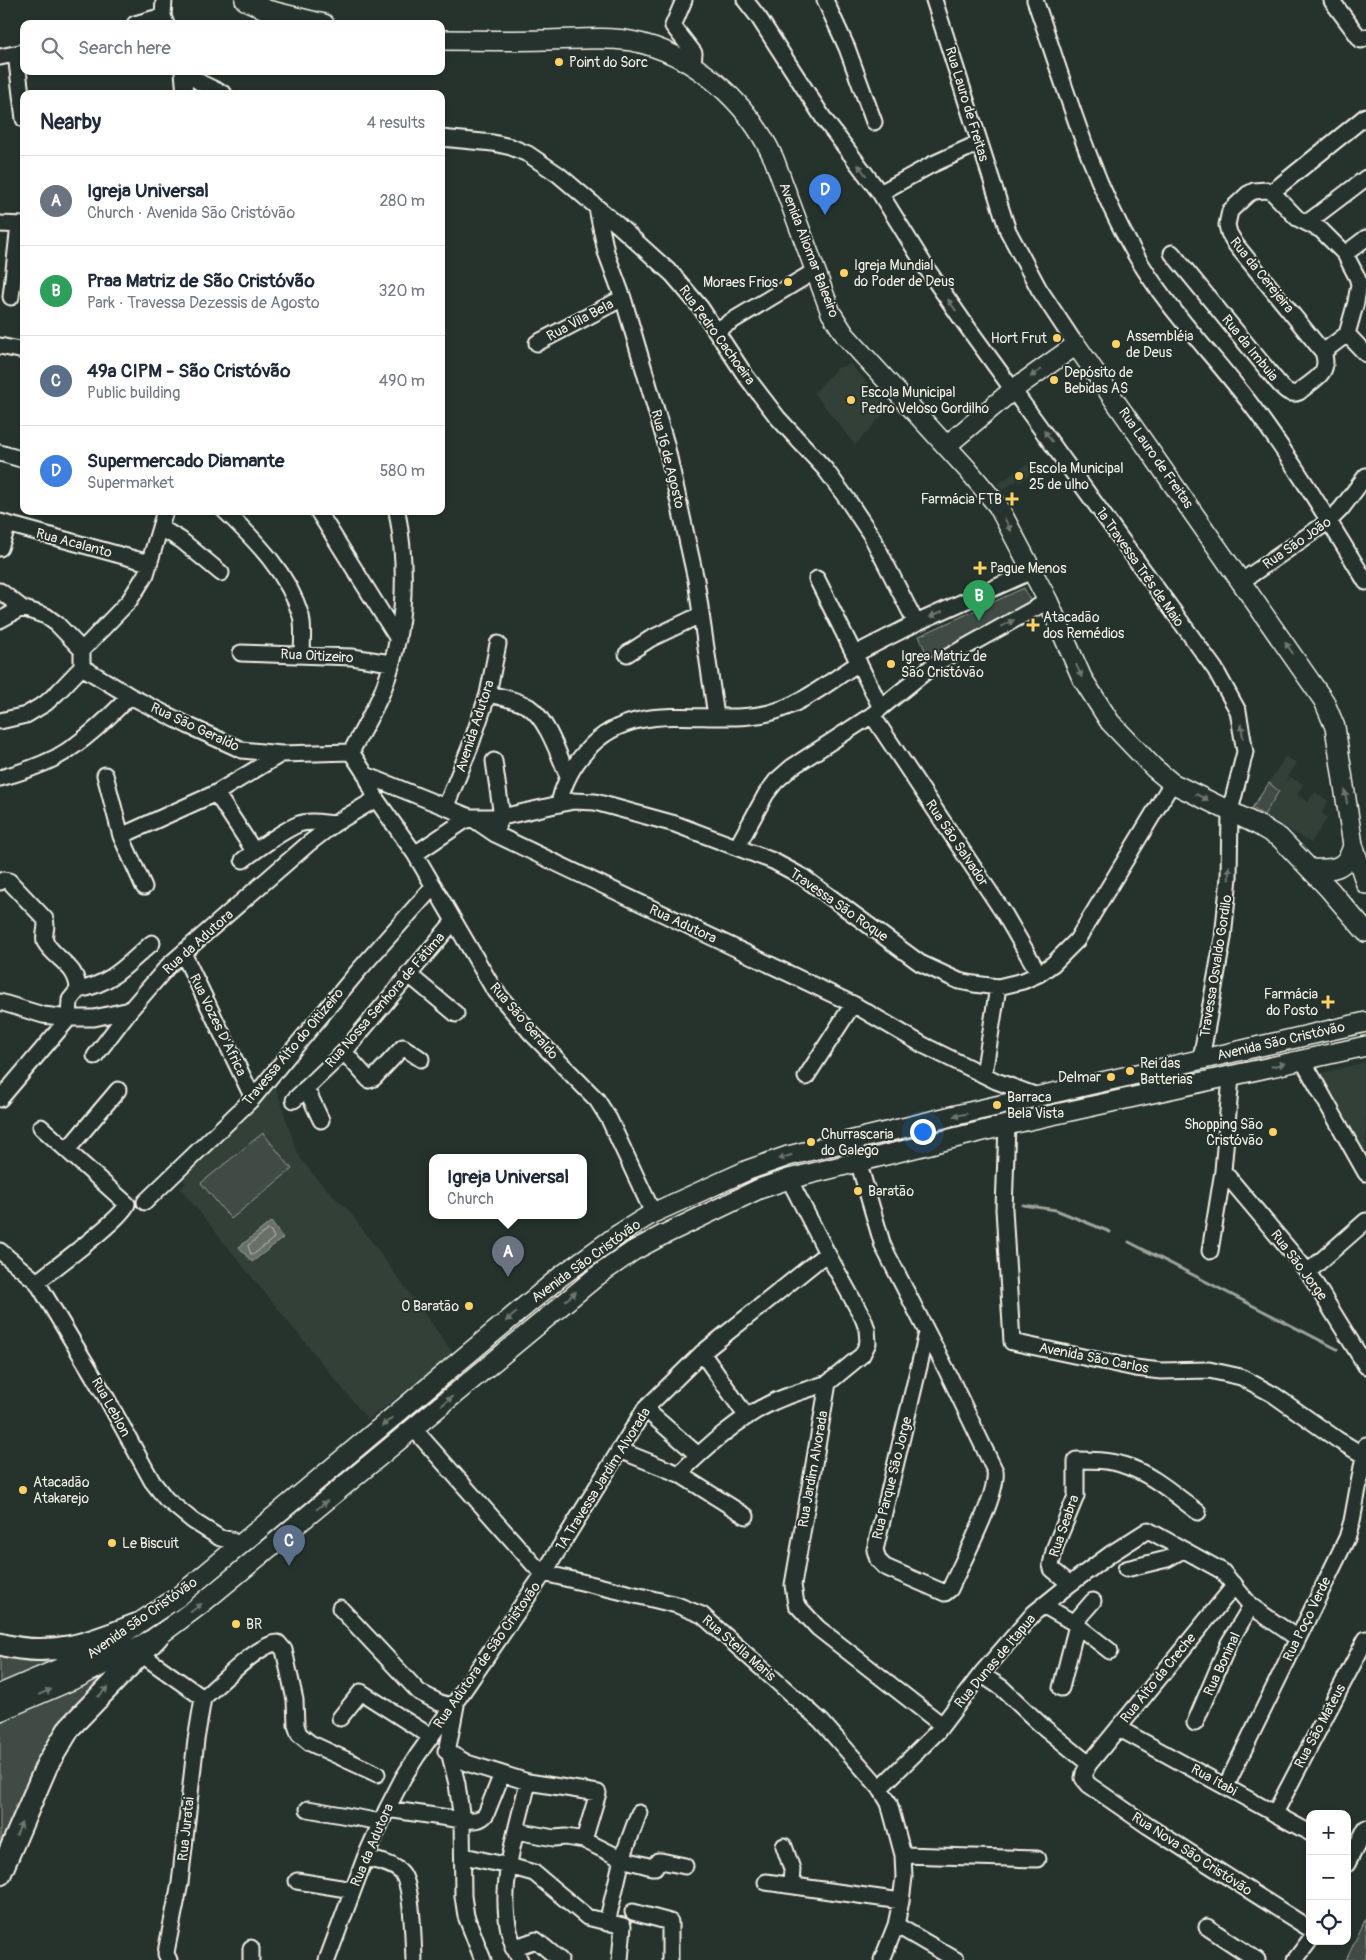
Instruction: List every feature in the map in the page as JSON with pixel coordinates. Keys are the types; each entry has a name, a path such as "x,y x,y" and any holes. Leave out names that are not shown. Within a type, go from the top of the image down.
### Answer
{"highway":[{"path":"0,1644 35,1651 52,1651 99,1640 135,1625"},
{"path":"0,1874 47,1765 60,1742 70,1727 157,1637"}],"main road":[{"path":"245,0 267,10 308,20"},
{"name":"Avenida Aliomar Baleeiro","path":"445,40 629,41 660,48 693,65 735,101 754,122 764,137 774,159 831,313 845,335 998,506 1048,601 1082,678 1110,722 1154,768 1172,783 1258,825 1280,838 1329,889 1366,932"},
{"path":"946,446 1014,389 1076,345"},
{"name":"Rua Lauro de Freitas","path":"1076,345 1317,689 1335,727 1353,845 1365,882"},
{"path":"1310,869 1329,870 1342,866 1349,858 1353,845"},
{"path":"1329,889 1338,879 1348,876 1365,882"},
{"name":"Avenida São Cristóvão","path":"0,1694 89,1656 178,1597 561,1276 619,1234 653,1213 748,1170 788,1156 1366,1021"},
{"name":"Avenida São Cristóvão","path":"0,1711 79,1677 157,1637 200,1605 414,1429 573,1294 633,1251 735,1200 789,1179 858,1161 1007,1125 1366,1046"}],"street":[{"path":"164,0 165,20"},
{"path":"684,0 673,26 694,53 693,65"},
{"name":"1ª Travessa Três de Maio","path":"745,0 759,18 824,120 880,193 937,284 1014,389 1173,614 1215,669 1238,711 1245,752 1230,811"},
{"path":"825,0 847,48 874,122"},
{"name":"Rua Lauro de Freitas","path":"934,0 1008,231 1039,289 1076,345"},
{"path":"1035,0 1094,169 1113,215 1135,254 1154,284 1249,401 1329,521 1366,582"},
{"path":"1334,0 1332,1 1361,40 1366,36"},
{"path":"0,57 20,53"},
{"path":"21,75 22,90"},
{"path":"183,75 185,90"},
{"path":"188,75 216,90"},
{"path":"1323,352 1347,334 1361,299 1359,284 1352,265 1345,254 1321,230 1297,218 1272,192 1366,116"},
{"name":"Rua Pedro Cachoeira","path":"445,138 494,143 528,154 543,163 597,208 673,275 717,330 745,374 778,418 825,469 871,535 916,623"},
{"path":"880,193 931,164 979,143"},
{"path":"1308,222 1366,178"},
{"name":"Rua da Cerejeira","path":"1272,192 1267,190 1254,191 1232,207 1228,217 1229,233 1236,245 1323,352"},
{"name":"Rua 16 de Agosto","path":"597,208 606,252 623,298 666,444 696,580 716,716"},
{"path":"0,224 20,225"},
{"path":"11,297 20,232"},
{"path":"1345,254 1366,238"},
{"name":"Rua da Imbuia","path":"1172,254 1275,380 1289,393 1295,394 1299,392 1324,370 1326,364 1323,352"},
{"path":"717,330 815,271"},
{"name":"Rua Vila Bela","path":"537,343 623,298"},
{"path":"1347,334 1366,354"},
{"path":"0,346 20,350"},
{"path":"0,452 20,459"},
{"name":"Rua São João","path":"1242,581 1329,521 1341,509 1366,476"},
{"path":"0,721 26,715 46,703 82,667 82,650 129,601 146,574 164,515"},
{"path":"229,515 270,558 290,590 301,616 302,655"},
{"path":"320,515 398,640"},
{"path":"351,752 383,690 398,640 404,566 398,515"},
{"path":"0,548 4,524"},
{"name":"Rua Acalanto","path":"4,524 149,563"},
{"path":"161,528 181,540 221,572"},
{"path":"559,803 568,776 592,744 616,727 630,722 672,716 754,716 787,707 807,698 857,659 916,623 1032,571"},
{"name":"Rua São Salvador","path":"817,579 857,659 876,712 1005,916 1039,974"},
{"path":"0,591 22,608 46,616 57,624 82,650"},
{"path":"738,846 766,794 776,781 792,767 876,712 935,664 1048,601"},
{"path":"0,620 22,608"},
{"path":"627,654 650,639 700,614"},
{"name":"Avenida Adutora","path":"446,806 470,747 488,694 498,644"},
{"name":"Rua Oitizeiro","path":"241,653 352,657 392,663"},
{"name":"Rua São Geraldo","path":"82,667 130,696 242,750 281,754 351,752 366,775 376,798 415,854 493,988 531,1033 597,1100 609,1118 653,1213"},
{"path":"488,694 524,704 537,714 544,723 568,776"},
{"path":"0,778 34,768 57,757 108,718 130,696"},
{"path":"121,836 216,793 281,754"},
{"path":"494,761 502,817 495,834"},
{"path":"105,775 121,836 144,887"},
{"name":"Rua Adutora","path":"366,775 470,817 495,834 852,1004 923,1045 990,1078 1040,1097"},
{"name":"Travessa São Roque","path":"470,817 502,817 559,803 580,800 595,802 674,824 738,846 773,861 803,877 920,962 959,980 998,987 1023,981 1039,974 1053,964 1077,940 1172,783"},
{"path":"216,793 248,856 298,824 308,822 334,824"},
{"name":"Rua da Adutora","path":"95,1056 130,1010 169,965 308,844 334,824 376,798"},
{"name":"Travessa Osvaldo Gordilo","path":"1201,1060 1223,938 1229,877 1230,811"},
{"path":"415,854 470,817"},
{"path":"0,882 4,880 9,881 45,918 47,926 44,937 45,942 70,966 78,981 78,990 70,1000 69,1018 0,1099"},
{"name":"Travessa Alto do Oitizeiro","path":"145,1202 253,1098 359,970 434,886"},
{"name":"Rua Nossa Senhora de Fàtima","path":"294,1100 344,1052 454,921"},
{"path":"78,990 94,987 112,978 152,943"},
{"name":"Rua Vozes D'Africa","path":"183,954 253,1098"},
{"path":"408,974 456,1014"},
{"path":"988,1109 993,1098 990,1078 998,987"},
{"path":"0,1002 43,1015 69,1018 94,1018 130,1010"},
{"path":"806,1077 852,1004"},
{"path":"344,1052 369,1080 374,1078 403,1047 420,1059"},
{"path":"1302,1060 1366,1173"},
{"path":"1210,1251 1223,1172 1231,1077"},
{"path":"306,1088 321,1120"},
{"path":"68,1149 118,1090"},
{"name":"Avenida São Carlos","path":"1007,1125 1004,1218 1012,1342 1135,1368 1161,1371 1209,1370 1242,1377 1274,1395 1338,1440 1365,1448"},
{"path":"37,1282 122,1212 127,1204 68,1149 41,1127"},
{"name":"Rua Parque São Jorge","path":"858,1161 884,1246 991,1459 996,1477 985,1512 950,1589 945,1593 885,1567 878,1560 875,1550 927,1333"},
{"name":"Rua São Jorge","path":"1223,1172 1308,1272 1366,1366"},
{"path":"678,1474 698,1455 747,1417 772,1402 828,1384 862,1355 868,1343 868,1335 863,1318 789,1179"},
{"path":"1308,1272 1366,1222"},
{"name":"Rua Leblon","path":"0,1251 37,1282 106,1397 152,1481 161,1493 172,1505 193,1521 220,1538 231,1540 238,1547"},
{"name":"1A Travessa Jardim Alvorada","path":"544,1573 644,1409 702,1352 827,1253"},
{"path":"702,1352 747,1417"},
{"name":"Rua Jardim Alvorada","path":"828,1384 796,1564 793,1586 796,1604 818,1628 942,1725"},
{"path":"644,1409 698,1455"},
{"name":"Rua Stella Maris","path":"414,1429 524,1555 544,1573 677,1605 702,1615 822,1721 880,1788 889,1803 895,1822 903,1855 902,1901 896,1925 882,1960"},
{"name":"Rua Poço Verde","path":"1226,1786 1347,1538 1361,1504 1365,1448"},
{"path":"619,1450 678,1474 746,1516"},
{"name":"Rua Seabra","path":"1070,1584 1052,1568 1051,1564 1055,1548 1076,1496 1076,1460 1107,1461 1123,1464 1156,1481 1198,1512"},
{"name":"Rua Dunas de Itapua","path":"880,1788 942,1725 1013,1635 1044,1605 1070,1584 1129,1540 1146,1531 1154,1532 1183,1550"},
{"path":"1126,1569 1168,1558 1183,1550 1215,1566 1228,1577 1251,1606 1297,1638"},
{"name":"Rua Adutora de São Cristovão","path":"428,1739 455,1703 544,1573"},
{"name":"Rua Alto da Creche","path":"1086,1768 1235,1585"},
{"path":"1061,1688 1076,1624 1093,1600"},
{"path":"1044,1605 1076,1624 1110,1651"},
{"name":"Rua Boninal","path":"1195,1723 1229,1643 1251,1606"},
{"path":"340,1608 419,1692 440,1703 455,1703 448,1743 457,1784 462,1820 464,1856 463,1896 466,1916 483,1960"},
{"name":"Rua São Mateus","path":"1275,1814 1366,1639"},
{"path":"142,1654 203,1698 255,1653 268,1644 278,1643 284,1650 295,1700 296,1725 299,1734 310,1743 377,1774"},
{"name":"Rua Nova São Cristóvão","path":"981,1674 1002,1688 1086,1768 1083,1778 1085,1781 1213,1868 1306,1926"},
{"path":"340,1718 360,1692 467,1764 528,1782 598,1792 584,1840"},
{"name":"Rua Juratai","path":"168,1959 167,1947 180,1883 194,1758 203,1698"},
{"name":"Rua Itabi","path":"1118,1728 1306,1831"},
{"name":"Rua da Adutora","path":"327,1960 365,1858 384,1815 428,1739"},
{"path":"308,1809 474,1820 484,1817 502,1774"},
{"path":"528,1782 516,1831 505,1897 509,1936 517,1954 536,1940 560,1960"},
{"path":"608,1923 622,1859 639,1813"},
{"path":"1351,1855 1366,1828"},
{"path":"516,1831 554,1838 563,1836 584,1840 622,1859 654,1868 658,1861 685,1866"},
{"path":"784,1846 792,1869 791,1885"},
{"path":"903,1855 1037,1859"},
{"path":"464,1856 534,1873 587,1918 623,1926 620,1960"},
{"path":"365,1858 392,1866 402,1873 407,1883 414,1960"},
{"path":"297,1881 353,1890"},
{"path":"766,1882 902,1901"},
{"path":"633,1912 670,1922 670,1960"},
{"path":"896,1925 956,1960"},
{"path":"1207,1927 1257,1960"},
{"path":"1295,1960 1306,1945"}],"shaded area":[{"name":"Escola Municipal Pedro Veloso Gordilho","path":"850,364 890,407 855,445 814,393 837,368"},
{"name":"Escola Municipal 25 de ulho","path":"1027,464 1033,472 1020,482 1018,480 1002,490 998,484"},
{"path":"1024,588 1033,606 930,662 919,636"},
{"path":"1285,757 1297,763 1284,784 1290,777 1303,784 1297,795 1308,802 1315,792 1328,801 1322,813 1327,818 1311,843 1252,808"},
{"path":"1269,783 1279,791 1264,815 1252,808"},
{"path":"1366,1062 1366,1156 1318,1074"},
{"path":"273,1079 301,1159 317,1179 349,1211 454,1354 368,1420 180,1188 186,1183 182,1178 206,1156"},
{"path":"263,1133 292,1169 231,1219 201,1183"},
{"path":"0,1654 5,1656 55,1664 0,1686"},
{"path":"112,1673 0,1852 0,1720"},
{"path":"1366,1918 1366,1960 1346,1960"}],"water":[{"path":"271,1222 283,1238 252,1262 239,1247"}],"waterway":[{"path":"1023,1205 1056,1210 1110,1232"},
{"path":"1129,1242 1337,1349"}],"place":[{"name":"Point do Sorc","path":"559,62"},
{"name":"Supermercado Diamante","path":"825,215"},
{"name":"Igreja Mundial do Poder de Deus","path":"844,273"},
{"name":"Moraes Frios","path":"788,282"},
{"name":"Hort Frut","path":"1057,338"},
{"name":"Assembléia de Deus","path":"1116,344"},
{"name":"Depósito de Bebidas AS","path":"1054,380"},
{"name":"Escola Municipal Pedro Veloso Gordilho","path":"851,400"},
{"name":"Escola Municipal 25 de ulho","path":"1019,476"},
{"name":"Farmácia FTB","path":"1012,499"},
{"name":"Pague Menos","path":"980,568"},
{"name":"Praa Matriz de São Cristóvão","path":"979,621"},
{"name":"Atacadão dos Remédios","path":"1033,625"},
{"name":"Igrea Matriz de São Cristóvão","path":"891,664"},
{"name":"Farmácia do Posto","path":"1328,1002"},
{"name":"Rei das Batterias","path":"1130,1071"},
{"name":"Delmar","path":"1111,1077"},
{"name":"Barraca Bela Vista","path":"997,1105"},
{"name":"Shopping São Cristóvão","path":"1273,1132"},
{"name":"Churrascaria do Galego","path":"811,1142"},
{"name":"Baratão","path":"858,1191"},
{"name":"Igreja Universal","path":"508,1277"},
{"name":"O Baratão","path":"469,1306"},
{"name":"Atacadão Atakarejo","path":"23,1490"},
{"name":"Le Biscuit","path":"112,1543"},
{"name":"49ª CIPM - São Cristóvão","path":"289,1566"},
{"name":"BR","path":"236,1624"}]}
